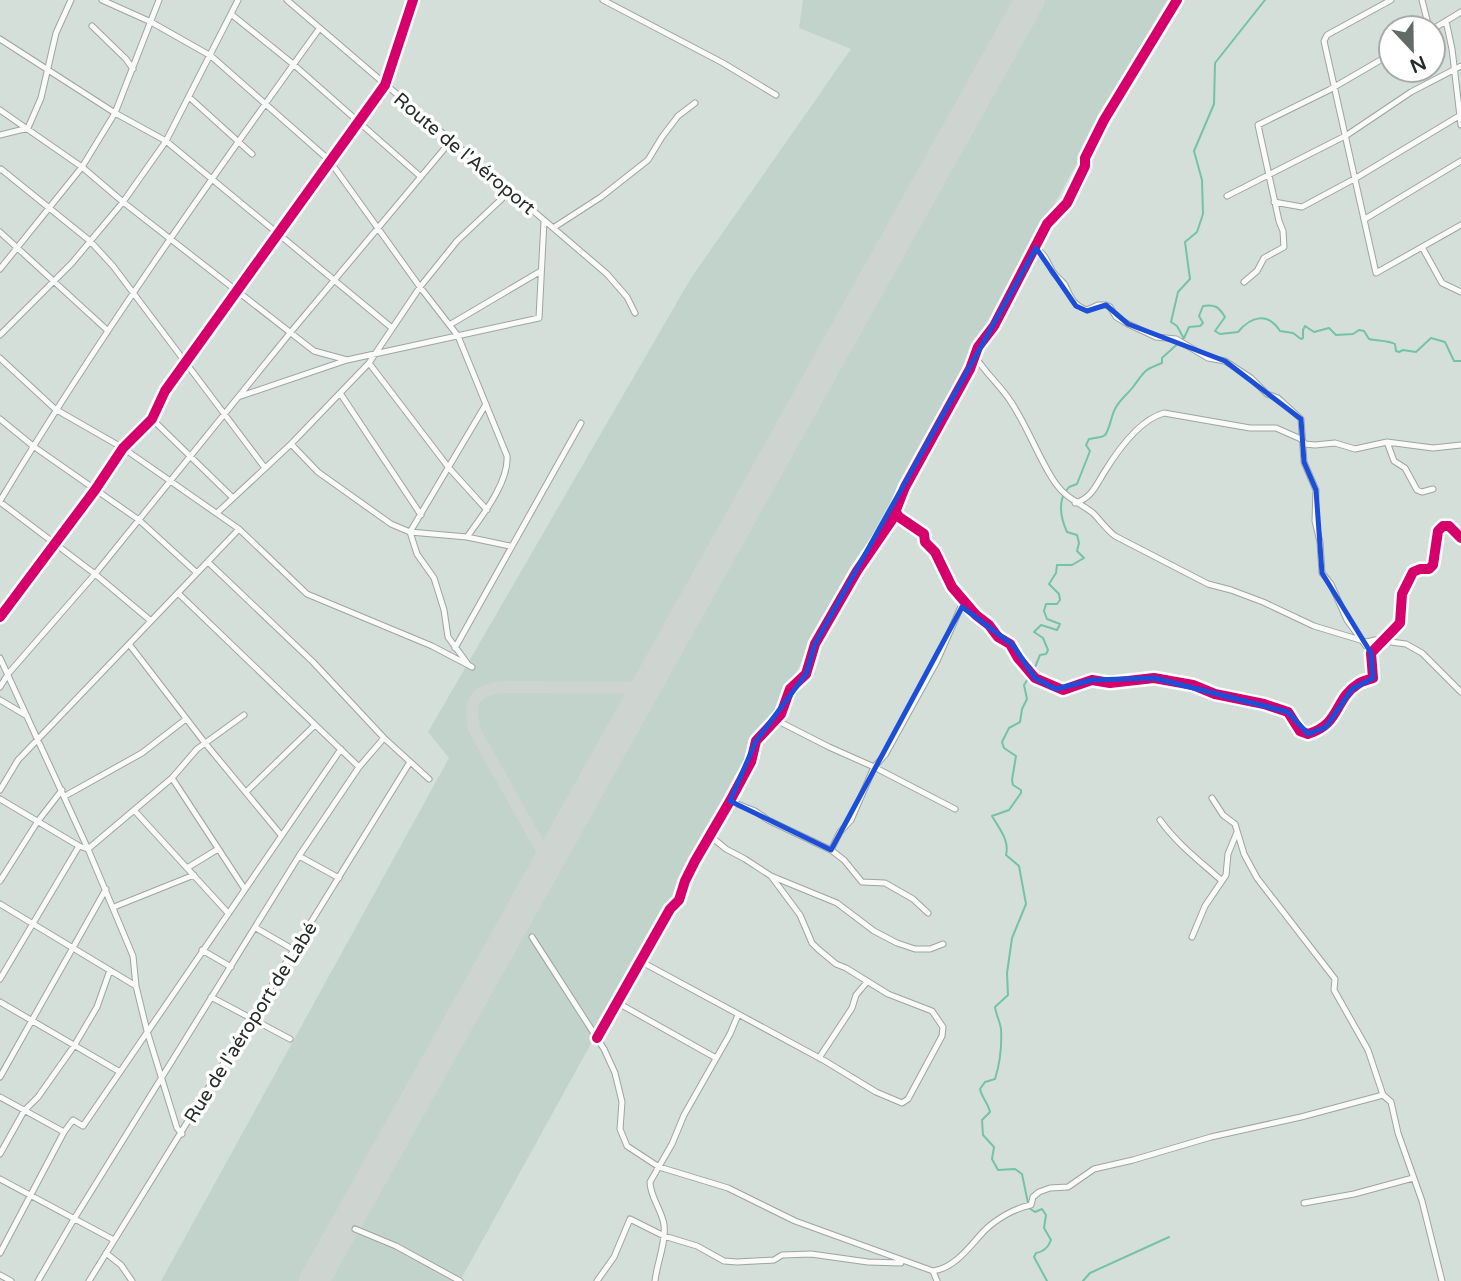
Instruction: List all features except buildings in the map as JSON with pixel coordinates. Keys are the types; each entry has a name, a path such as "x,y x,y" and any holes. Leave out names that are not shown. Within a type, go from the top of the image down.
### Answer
{"street":[{"path":"28,128 50,69 57,33 71,0"},
{"path":"102,0 151,22 211,56 329,160 420,287 451,324 507,456 508,468 487,510 467,537"},
{"path":"0,269 82,167 116,113 159,0"},
{"path":"0,335 54,280 123,202 166,141 238,0"},
{"name":"Route de l'Aéroport","path":"287,0 607,274 627,298 635,313"},
{"path":"0,617 123,448 152,419 165,391 385,85 413,0"},
{"path":"603,0 723,63 776,95"},
{"path":"597,1038 618,1003 629,977 670,909 679,900 685,881 709,835 751,762 757,741 781,714 786,694 806,674 815,644 857,571 896,512 905,487 1047,224 1067,203 1104,120 1177,0"},
{"path":"1391,0 1327,35 1324,41 1376,273 1461,225"},
{"path":"231,14 293,64 421,177"},
{"path":"92,26 133,69"},
{"path":"1447,27 1461,125"},
{"path":"151,621 95,574 0,502 55,409 107,330 319,29"},
{"path":"0,38 116,113 166,141 392,328"},
{"path":"1244,282 1257,271 1264,258 1284,247 1283,231 1258,125 1377,62"},
{"path":"1227,196 1347,135 1411,92 1461,66"},
{"path":"189,97 252,154"},
{"path":"553,228 601,197 648,160 678,116 695,103"},
{"path":"0,110 82,167 170,240 314,351 347,360"},
{"path":"1275,202 1301,207 1356,178 1459,116"},
{"path":"0,135 28,128"},
{"path":"0,687 8,674 95,574 237,397 450,142"},
{"path":"1365,219 1461,161"},
{"path":"0,170 90,240 265,468"},
{"path":"216,513 290,444 369,363 420,287 457,241 511,190"},
{"path":"237,397 347,360 539,318 544,221"},
{"path":"0,232 107,330"},
{"path":"1422,247 1442,283 1461,292"},
{"path":"896,512 924,534 925,542 935,552 945,575 963,602 989,625 998,637 1010,645 1017,658 1035,678 1063,690 1092,680 1110,682 1153,678 1193,685 1214,694 1264,704 1288,712 1300,731 1308,734 1326,727 1352,689 1360,682 1373,678 1371,653 1347,620 1331,584 1322,573 1320,542 1315,521 1316,490 1304,462 1301,419 1282,401 1267,394 1251,378 1225,361 1208,358 1181,341 1156,337 1128,324 1116,317 1111,307 1098,305 1087,310 1076,306 1048,260 1036,248"},
{"path":"451,324 541,271"},
{"path":"975,356 982,368 1010,399 1053,479 1065,494 1093,514 1115,536 1208,584 1263,602 1314,626 1364,641 1406,644 1422,653 1461,692"},
{"path":"0,358 55,409 123,448 239,529 307,594 432,646 472,667 447,637 444,610 433,578 417,554 410,532"},
{"path":"369,363 449,468 487,510"},
{"path":"340,393 421,515"},
{"path":"410,532 486,404"},
{"path":"1075,503 1092,494 1133,433 1153,416 1164,413 1250,428 1276,428 1301,439 1305,444 1335,443 1355,449 1387,442 1433,448 1461,445"},
{"path":"0,419 33,446 139,520 197,572"},
{"path":"152,419 233,498"},
{"path":"455,648 580,423"},
{"path":"1387,442 1390,455 1405,468 1417,490 1422,492 1433,489"},
{"path":"290,444 318,472 391,524 410,532 467,537 510,546"},
{"path":"1371,653 1400,623 1402,594 1413,572 1429,569 1433,565 1438,531 1443,526 1449,526 1461,537"},
{"path":"0,790 18,760 239,529"},
{"path":"208,562 313,662 384,738 429,779"},
{"path":"178,593 359,767"},
{"path":"831,850 840,832 851,820 874,767 885,755 931,672 963,602"},
{"path":"129,644 205,743 281,835"},
{"path":"0,658 106,889 133,956 136,986 147,1031 177,1128 182,1134"},
{"path":"0,699 29,717"},
{"path":"88,849 172,778 205,743 244,715"},
{"path":"0,880 37,821 63,793 142,753 186,719"},
{"path":"776,720 955,809"},
{"path":"246,792 315,724"},
{"path":"38,1281 299,856 359,767 384,738"},
{"path":"0,1253 64,1132 73,1120 83,1126 341,750"},
{"name":"Rue de l'aéroport de Labé","path":"89,1281 410,762"},
{"path":"172,778 244,888"},
{"path":"1212,798 1223,815 1235,824 1244,854 1256,878 1272,894 1283,913 1335,979 1334,990 1367,1050 1383,1095 1391,1102 1422,1201 1442,1281"},
{"path":"0,799 88,849"},
{"path":"730,801 831,850 844,860 862,883 885,883 913,899 928,913"},
{"path":"134,810 228,913"},
{"path":"1160,820 1177,841 1196,855 1205,867 1222,881"},
{"path":"1192,937 1205,906 1226,875 1231,842 1237,831"},
{"path":"709,835 726,849 771,876 837,903 874,931 897,943 915,949 930,949 943,944"},
{"path":"0,979 79,846"},
{"path":"187,868 218,849"},
{"path":"299,856 339,878"},
{"path":"114,907 194,876"},
{"path":"640,961 898,1104 908,1099 937,1048 943,1027 932,1011 893,997 836,964 812,943 800,915 771,876"},
{"path":"0,1077 106,889"},
{"path":"0,904 136,986"},
{"path":"256,928 294,950"},
{"path":"532,937 597,1038 619,1082 622,1102 620,1129 627,1146 659,1167 728,1188 795,1221 933,1271 946,1267 960,1257 992,1224 1029,1205 1039,1192 1049,1188 1069,1187 1094,1169 1211,1136 1301,1117 1383,1095"},
{"path":"202,950 231,967"},
{"path":"0,1154 24,1111 38,1097 74,1046 97,1007 110,970"},
{"path":"819,1058 847,1017 856,995 867,982"},
{"path":"211,998 290,1039"},
{"path":"0,1002 120,1072"},
{"path":"618,1003 716,1058"},
{"path":"655,1281 664,1236 663,1217 650,1187 684,1115 738,1015"},
{"path":"0,1097 64,1132"},
{"path":"1304,1203 1354,1194 1413,1178"},
{"path":"0,1179 114,1240"},
{"path":"597,1281 614,1257 630,1219 664,1236 697,1246 724,1261 774,1260 782,1255 811,1254 868,1262 904,1262"},
{"path":"355,1229 396,1246 460,1281"},
{"path":"106,1253 121,1265 132,1281"},
{"path":"933,1271 937,1281"},
{"path":"0,1275 11,1281"}],"highlighted area":[{"path":"1036,248 1076,306 1087,311 1106,305 1128,324 1225,361 1301,419 1304,462 1316,490 1322,573 1371,653 1373,678 1352,689 1326,727 1308,734 1288,712 1154,678 1092,680 1056,689 1035,678 1013,645 962,607 831,850 730,801 756,741 806,674 815,644"}],"shaded area":[{"path":"803,0 1167,0 460,1281 161,1281 449,758 428,732 691,278 851,49 799,28"}],"waterway":[{"path":"1183,337 1177,326 1171,322 1178,292 1190,279 1185,242 1197,232 1203,214 1202,180 1194,151 1214,104 1215,63 1265,0"},
{"path":"1066,491 1077,484 1090,451 1086,445 1089,439 1105,435 1117,406 1143,374 1162,363 1162,358 1184,338 1189,327 1203,323 1199,316 1203,306 1216,307 1225,317 1215,331 1220,334 1238,332 1248,322 1259,318 1270,321 1280,331 1293,333 1301,339 1305,326 1314,332 1329,328 1336,335 1364,331 1369,339 1395,344 1396,351 1399,352 1416,352 1431,338 1445,342 1454,361 1461,361"},
{"path":"1033,672 1040,655 1046,654 1048,650 1043,638 1034,632 1041,625 1057,630 1060,624 1047,619 1044,611 1046,604 1057,604 1060,600 1059,594 1049,584 1056,573 1057,565 1072,565 1084,558 1077,551 1077,535 1067,532 1061,509 1063,496"},
{"path":"1029,677 1024,685 1027,699 1020,722 1009,728 1002,742 1004,748 1016,756 1012,780 1021,793 1009,810 992,816 1005,839 1006,855 1019,866 1026,904 1012,938 1007,973 1008,995 995,1007 1001,1035 997,1073 995,1079 985,1082 980,1089 990,1112 982,1120 983,1135 994,1147 992,1159 998,1170 1015,1169 1022,1174 1029,1208 1035,1212 1042,1209 1046,1215 1044,1228 1051,1240 1047,1247 1034,1257 1047,1281"},
{"path":"1083,1281 1090,1273 1169,1237"}],"taxiway":[{"path":"548,861 474,729 473,704 480,694 503,687 645,688"}],"runway":[{"path":"314,1281 1030,0"}],"cycle path":[{"path":"0,617 123,448 152,419 165,391 385,85 413,0"},
{"path":"597,1038 670,909 679,900 695,861 751,762 756,741 781,714 790,689 806,674 815,644 857,571 892,520 905,487 970,369 978,347 994,326 1047,224 1067,203 1104,120 1177,0"},
{"path":"896,512 924,534 925,542 935,552 952,587 998,637 1010,644 1035,678 1063,690 1092,680 1110,683 1154,678 1193,685 1215,694 1288,712 1300,731 1308,734 1319,730 1332,718 1350,690 1373,678 1371,653 1400,623 1402,594 1413,572 1429,569 1433,565 1438,531 1443,526 1449,526 1461,538"}]}
